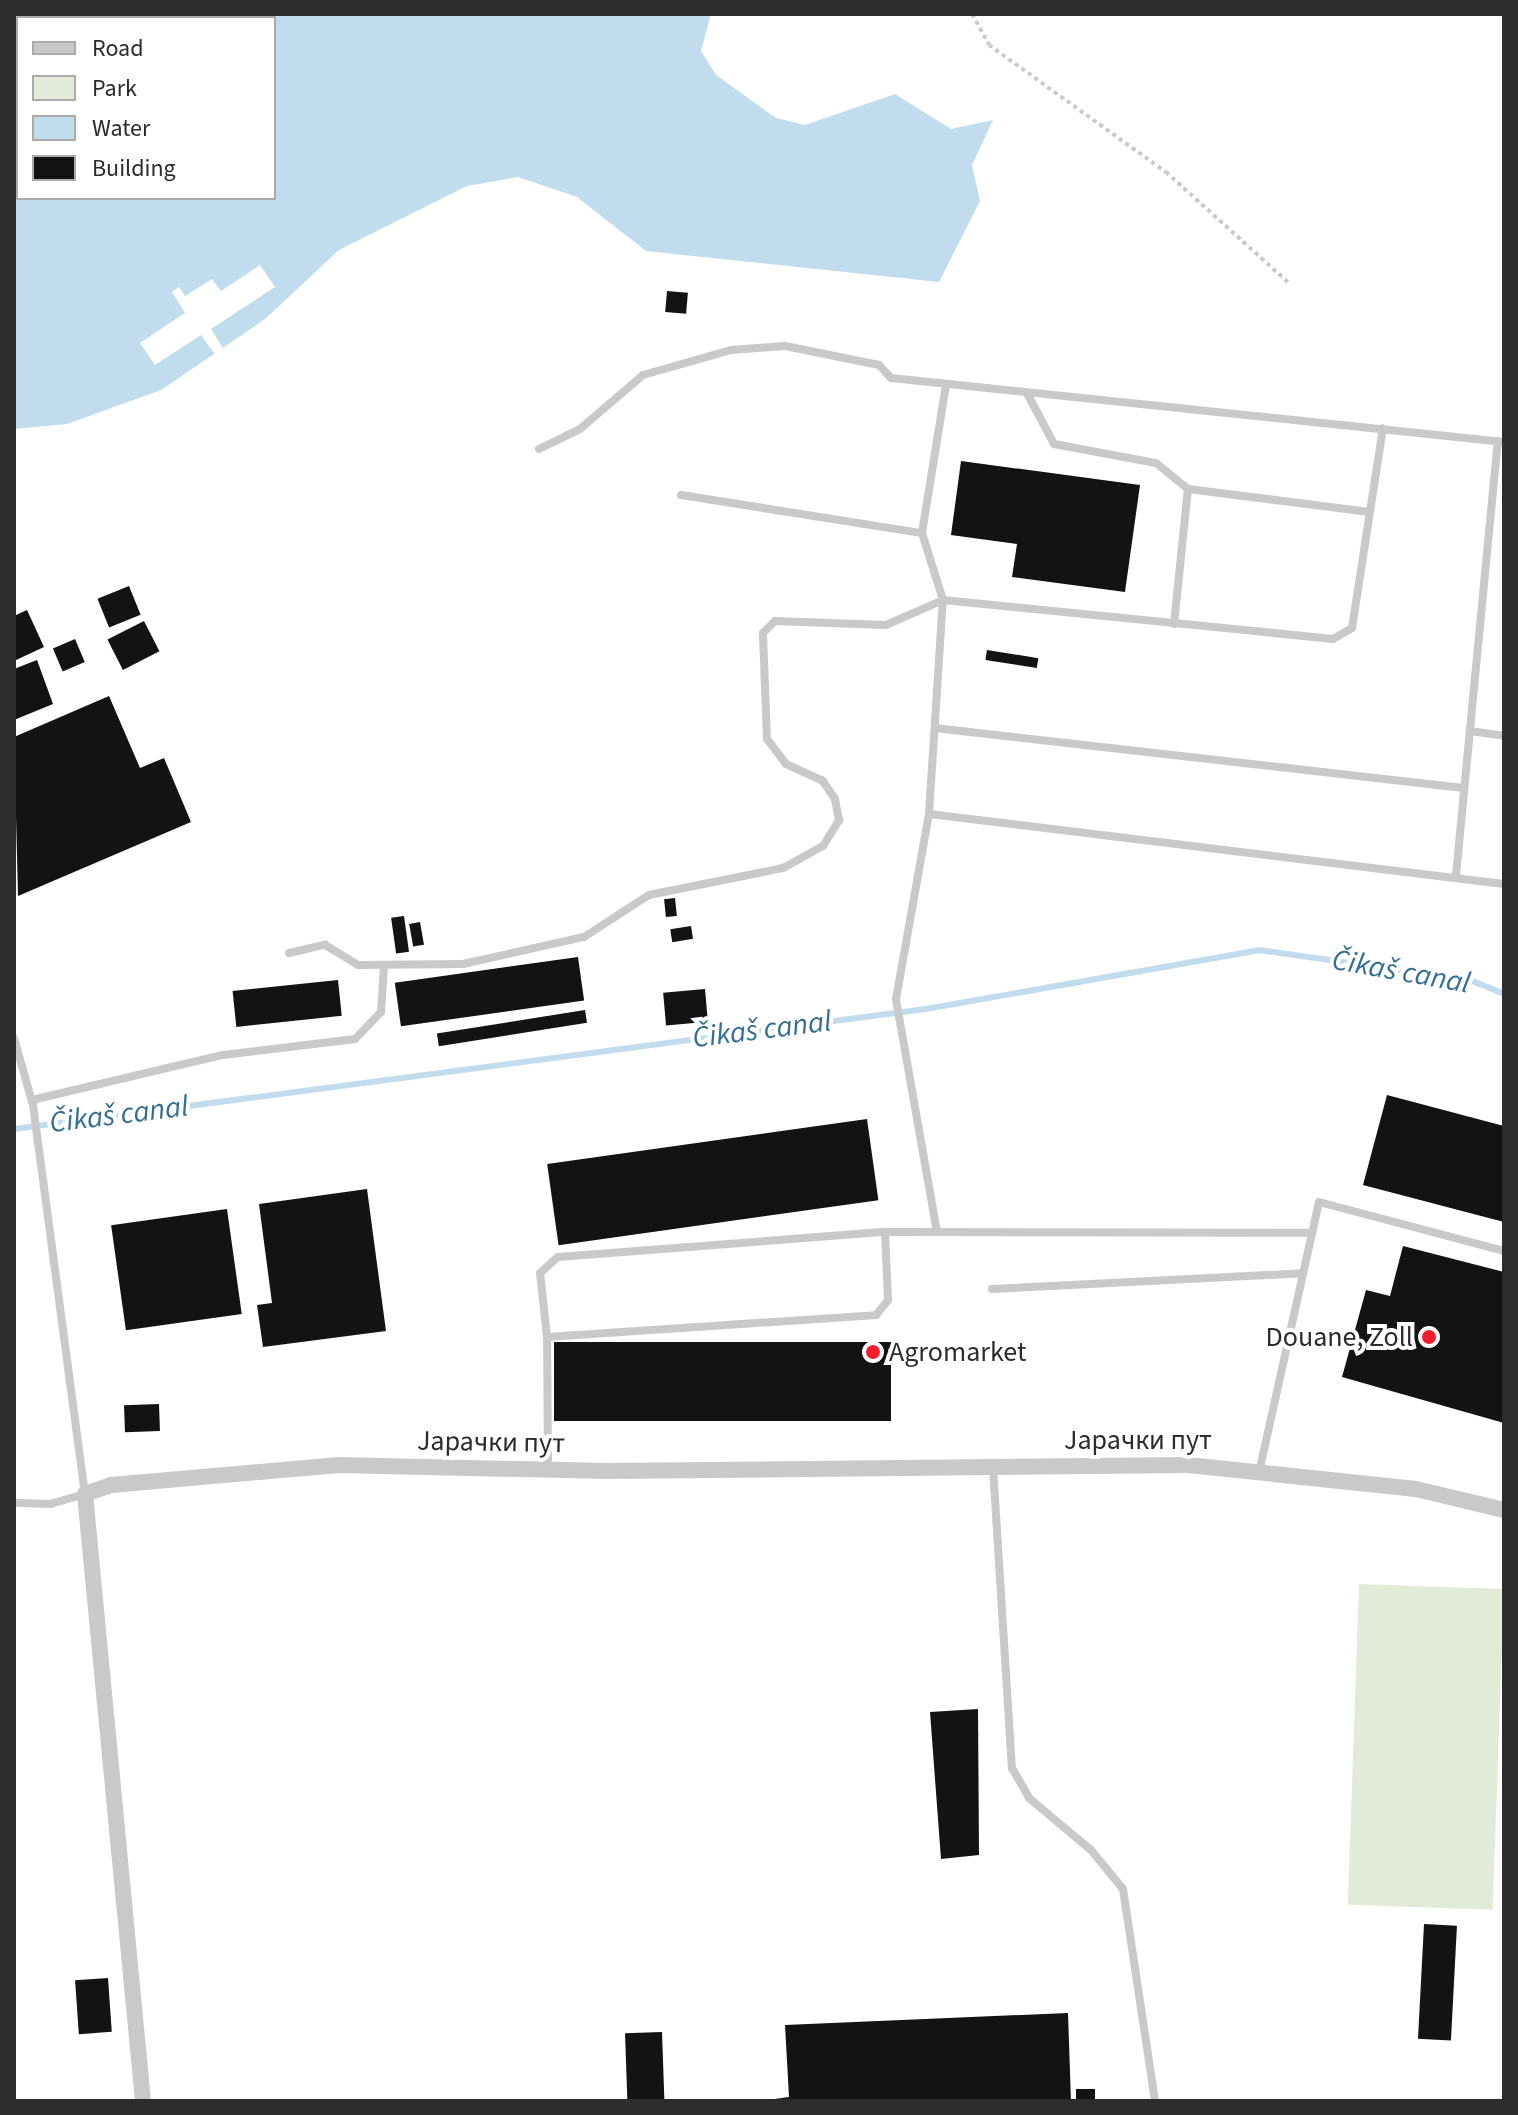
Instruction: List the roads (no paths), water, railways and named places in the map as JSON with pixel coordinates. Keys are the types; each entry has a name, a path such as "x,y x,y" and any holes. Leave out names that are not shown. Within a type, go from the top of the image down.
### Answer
{"street":[{"name":"Јарачки пут","path":"85,1494 111,1485 339,1465 548,1469 1260,1468 1416,1489 1504,1510"},
{"path":"85,1494 143,2101"}],"lane":[{"path":"539,449 580,429 643,375 731,350 785,346 879,365 891,378 1028,395 1501,441 1456,875"},
{"path":"937,1232 896,999 929,814 943,600 922,533 946,385"},
{"path":"1028,395 1054,444 1156,463 1188,489 1370,512"},
{"path":"289,953 325,945 358,965 463,964 584,937 649,895 771,872 823,846 839,820 835,799 823,781 786,764 767,739 763,633 775,621 886,625 943,600 1333,639 1352,628 1383,428"},
{"path":"1174,624 1188,489"},
{"path":"681,495 922,533"},
{"path":"1493,499 1504,502"},
{"path":"935,728 1464,788"},
{"path":"1470,731 1504,736"},
{"path":"929,814 1456,875 1504,884"},
{"path":"32,1102 223,1055 355,1039 381,1012 384,967"},
{"path":"14,1038 32,1102 85,1494 51,1504 14,1503"},
{"path":"1260,1468 1319,1202 1504,1251"},
{"path":"547,1337 876,1315 888,1300 885,1232"},
{"path":"548,1469 547,1337 540,1273 558,1257 885,1232 1312,1233"},
{"path":"992,1289 1303,1273"},
{"path":"993,1467 1012,1768 1029,1798 1091,1850 1123,1889 1155,2101"}],"water":[{"path":"14,14 711,14 701,51 716,75 776,118 805,125 895,94 951,129 993,120 972,165 980,201 939,282 646,251 577,197 518,177 467,186 339,250 265,319 161,390 67,424 14,429"}],"waterway":[{"name":"Čikaš canal","path":"14,1129 926,1009 1259,950 1470,980 1504,994"}],"place":[{"name":"Douane, Zoll","path":"1429,1337"},
{"name":"Agromarket","path":"873,1352"}]}
